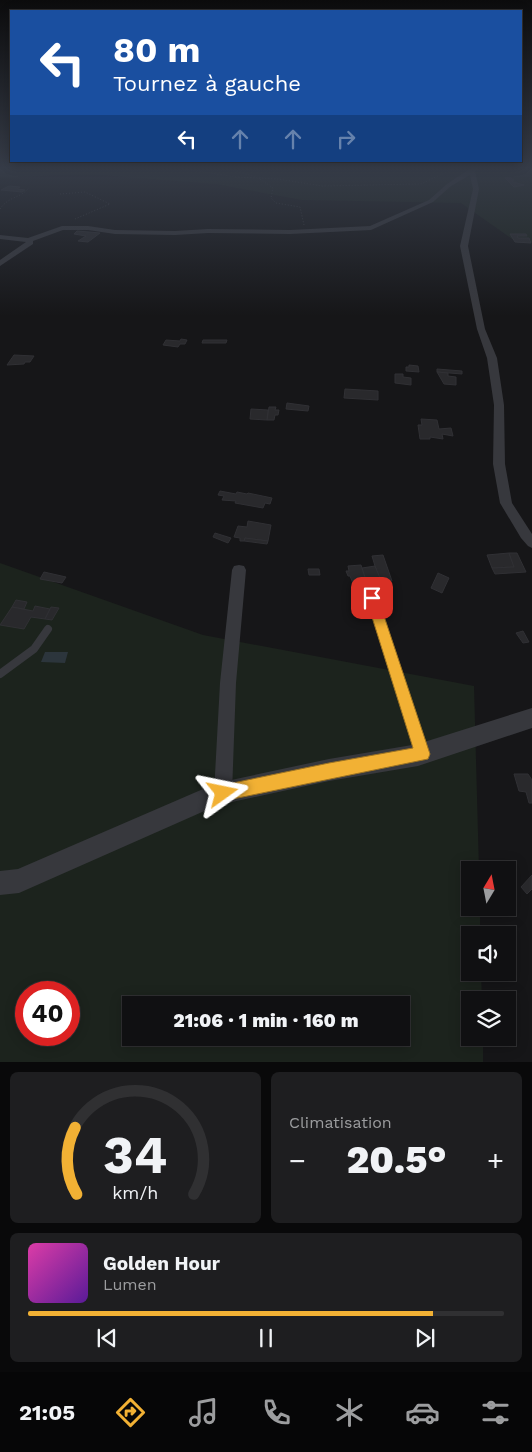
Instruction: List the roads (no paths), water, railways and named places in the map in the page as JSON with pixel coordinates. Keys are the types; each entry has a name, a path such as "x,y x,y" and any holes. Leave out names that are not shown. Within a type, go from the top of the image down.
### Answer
{"street":[{"path":"0,237 29,240 62,228 88,228 115,232 208,231 262,233 350,230 371,228 396,218"},
{"path":"470,218 464,246 481,329 492,358 499,405 499,464 506,503 525,535 532,543"},
{"path":"0,264 30,242 29,240"},
{"path":"223,793 228,683 239,570"},
{"path":"0,883 19,881 223,793 329,770 422,754 532,718"}],"lane":[{"path":"372,598 422,754"},
{"path":"0,674 34,649 48,629"}]}
